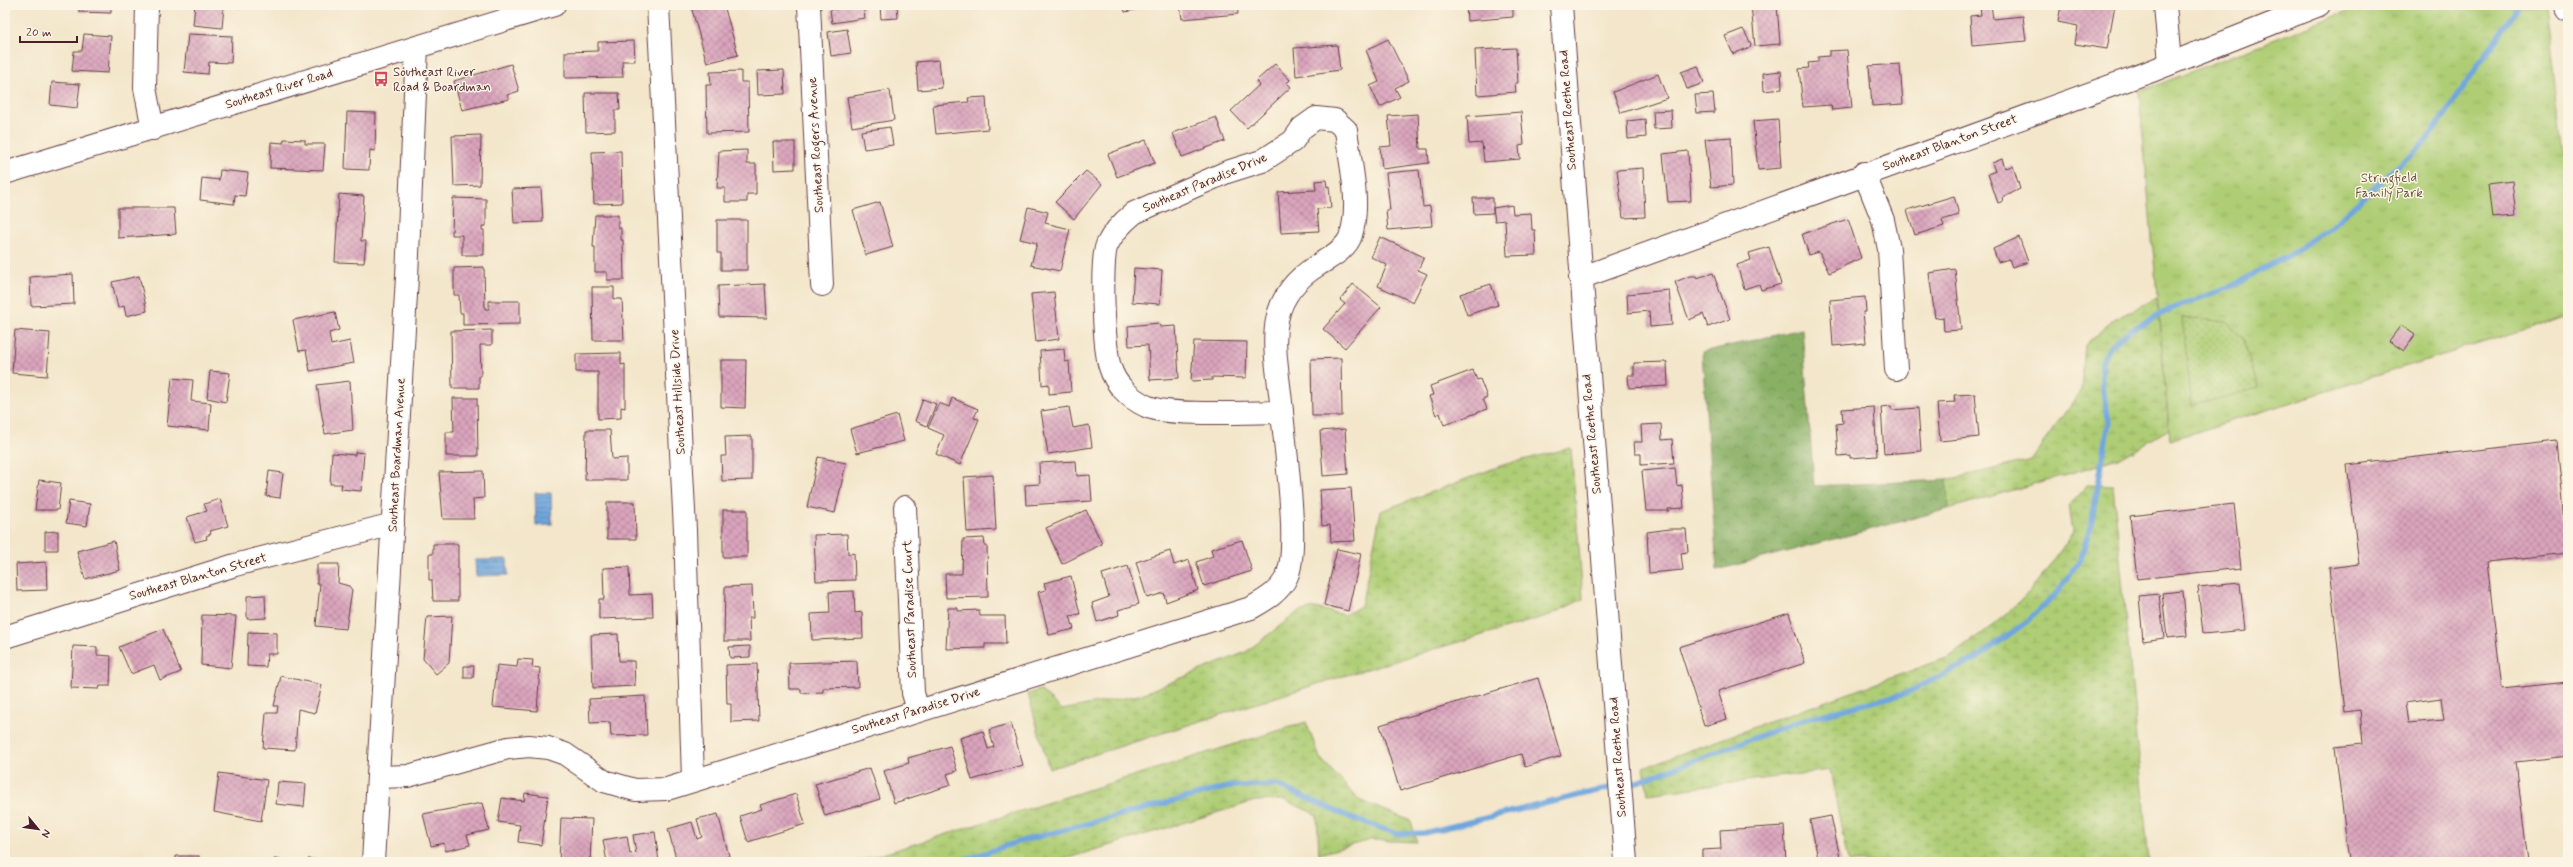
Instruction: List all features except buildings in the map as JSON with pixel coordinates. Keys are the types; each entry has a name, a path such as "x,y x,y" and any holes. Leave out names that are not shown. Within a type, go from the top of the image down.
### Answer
{"street":[{"path":"147,5 146,88 153,129"},
{"name":"Southeast River Road","path":"5,173 153,129 554,5"},
{"name":"Southeast Hillside Drive","path":"658,5 685,530 693,779"},
{"name":"Southeast Rogers Avenue","path":"809,5 822,285"},
{"name":"Southeast Roethe Road","path":"1561,5 1580,278 1626,862"},
{"path":"2165,5 2170,63"},
{"name":"Southeast Blanton Street","path":"1580,278 1864,173 2170,63 2319,5"},
{"path":"2568,5 2568,10"},
{"name":"Southeast Boardman Avenue","path":"374,862 407,278 416,47"},
{"name":"Southeast Paradise Drive","path":"379,777 408,776 508,748 530,746 565,754 604,782 635,790 667,789 693,779 1251,608 1272,596 1287,577 1293,552 1282,412 1275,330 1279,305 1286,291 1308,271 1339,252 1351,237 1355,211 1346,130 1335,120 1316,118 1302,128 1293,141 1262,161 1227,172 1134,213 1122,222 1106,246 1102,273 1109,366 1118,383 1131,397 1148,407 1168,411 1282,412"},
{"path":"1864,173 1883,220 1889,249 1896,369"},
{"name":"Southeast Paradise Court","path":"905,507 913,693 918,710"},
{"name":"Southeast Blanton Street","path":"5,637 235,565 393,524"}],"green space":[{"name":"Stringfield Family Park","path":"2363,5 2548,5 2568,179 2568,316 2170,440 2139,92"},
{"path":"2157,298 2169,429 2119,459 1948,509 1947,480 2031,460 2081,390 2085,345 2113,320"},
{"path":"2182,317 2226,322 2243,338 2258,388 2192,406"},
{"path":"1802,329 1814,486 1947,480 1948,509 1717,570 1702,352"},
{"path":"1571,448 1583,599 1550,615 1330,680 1049,769 1028,694 1040,690 1062,710 1139,695 1246,652 1298,612 1315,608 1344,615 1361,606 1381,511 1503,465"},
{"path":"2087,485 2113,486 2149,862 1848,862 1830,770 1648,794 1644,767 1949,657 2004,616 2036,584 2073,532 2069,505"},
{"path":"1306,722 1320,758 1359,800 1411,821 1417,842 1370,840 1319,854 1317,815 1285,800 1255,801 1055,862 857,862"}],"water":[{"path":"535,493 551,493 552,525 536,526"},
{"path":"507,559 508,575 476,576 475,560"}],"waterway":[{"path":"1625,785 1640,781 1802,720 1906,693 1977,658 2029,620 2059,590 2080,561 2092,520 2109,422 2102,387 2102,361 2110,347 2130,330 2171,309 2230,287 2286,257 2330,228 2429,138 2519,5"},
{"path":"958,862 1018,842 1231,786 1277,785 1354,819 1398,834 1424,833 1617,786"}],"place":[{"name":"Southeast River Road & Boardman","path":"381,79"}]}
